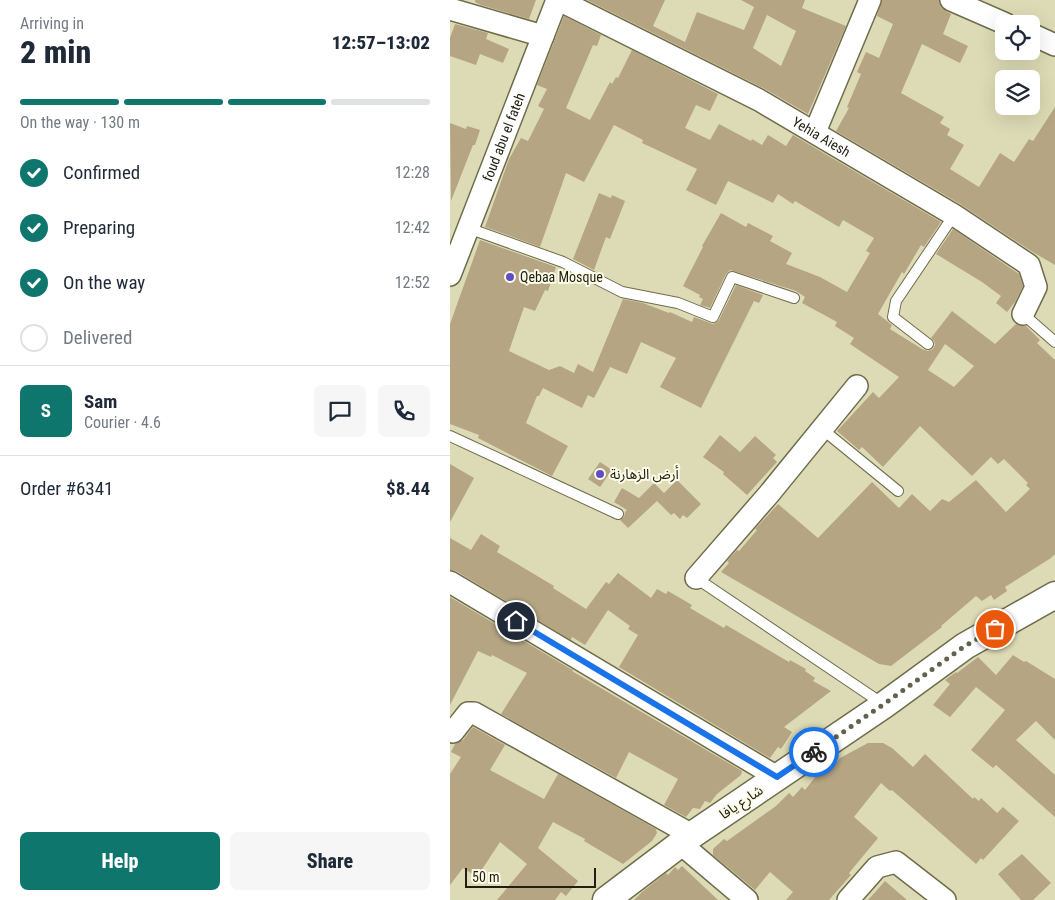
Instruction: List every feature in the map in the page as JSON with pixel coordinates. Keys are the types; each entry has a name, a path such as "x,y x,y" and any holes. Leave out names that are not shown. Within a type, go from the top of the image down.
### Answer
{"street":[{"name":"foud abu el fateh","path":"450,275 558,0"},
{"name":"Yehia Aiesh","path":"558,0 759,100 954,215 1029,264 1036,287 1023,314"},
{"path":"815,132 870,0"},
{"path":"951,0 995,19"},
{"path":"450,9 543,36"},
{"path":"1040,38 1055,45"},
{"path":"696,578 769,494 857,386"},
{"path":"450,582 777,777"},
{"name":"شارع يافا","path":"606,900 686,839 884,704 965,646 1055,595"},
{"path":"451,733 468,714 474,713 686,839 747,900"},
{"path":"848,900 877,867 896,862 945,900"}],"lane":[{"path":"928,344 892,317 896,301 954,215"},
{"path":"468,228 563,262 622,292 678,303 713,317 732,277 794,298"},
{"path":"1023,314 1055,342"},
{"path":"822,429 898,491"},
{"path":"450,436 618,514"},
{"path":"696,578 884,704"}],"building":[{"path":"475,0 536,0 529,19 481,5 475,2"},
{"path":"587,0 665,0 653,26 685,42 697,12 744,30 754,7 741,0 805,0 802,8 846,26 808,114 765,89","holes":["767,15 796,31 781,66 753,48"]},
{"path":"882,0 939,0 941,8 951,14 943,34 968,46 960,63 922,44 901,93 944,117 940,123 950,129 947,135 964,145 950,169 979,187 1000,153 1014,162 1029,139 1033,141 1055,107 1055,265 960,204 836,131 849,108 847,107 861,74 857,72 866,52 879,58 893,24 877,16"},
{"path":"564,16 601,35 597,46 593,45 566,108 590,120 610,82 612,84 616,77 618,78 632,50 718,94 710,111 696,105 685,128 710,140 719,124 762,145 768,135 786,146 793,135 941,222 924,247 921,245 904,274 902,272 878,314 892,325 890,329 928,351 933,349 935,345 931,338 952,311 995,344 1016,324 1026,326 1040,340 1037,343 1055,360 1055,554 1005,587 1007,591 994,600 991,595 982,601 976,596 942,627 891,666 879,664 721,572 729,563 727,561 737,550 739,551 757,530 755,529 778,504 818,538 872,482 899,508 912,494 930,511 942,499 949,502 976,480 1006,512 1030,489 1026,485 1028,483 1004,459 998,464 991,457 972,476 920,426 883,467 862,447 859,450 837,431 873,392 879,398 899,377 850,344 854,338 835,326 837,322 802,303 805,297 796,291 730,270 726,274 710,308 700,305 703,299 699,297 700,295 683,286 702,246 721,213 746,227 748,223 773,236 770,241 792,253 786,264 820,277 847,292 870,253 866,251 874,238 843,220 839,227 795,201 793,204 778,194 773,203 728,181 716,205 686,190 697,169 642,143 643,140 614,125 584,182 566,173 540,247 485,227 509,159 521,138 528,141 544,109 538,106 547,89 537,85","holes":["945,344 974,366 954,387 928,370"]},
{"path":"455,24 488,33 486,39 509,49 503,63 480,54 476,65 450,56 450,38"},
{"path":"450,123 466,129 467,126 480,130 451,201"},
{"path":"599,193 611,198 612,195 625,201 610,239 606,237 594,270 573,259"},
{"path":"953,229 1019,274 1023,286 1015,302 1007,312 996,303 1001,296 936,254"},
{"path":"480,240 556,267 548,291 545,290 535,311 524,307 509,351 549,370 560,366 574,373 578,364 593,372 623,299 670,312 692,322 694,317 713,324 719,320 736,285 763,295 759,303 754,301 701,408 660,387 676,358 641,342 627,374 610,367 594,398 588,395 582,408 543,388 539,396 537,396 526,423 568,446 552,476 478,438 479,435 450,424 450,324"},
{"path":"720,435 740,452 755,436 776,455 773,458 777,462 747,495 723,474 724,472 703,457"},
{"name":"أرض الزهارنة","path":"600,462 612,470 600,487 588,479"},
{"path":"450,464 474,478 450,522"},
{"path":"677,480 701,504 687,518 683,515 680,519 674,513 671,515 657,501 628,528 620,520 624,517 627,510 614,502 622,488 639,498 654,483 664,493"},
{"path":"481,534 500,546 497,552 554,586 553,588 586,609 606,582 609,584 618,573 651,598 657,589 666,594 668,591 692,605 690,608 724,628 726,625 789,662 790,660 806,669 805,671 815,678 813,681 831,691 784,727 792,732 781,749 778,747 770,758 619,667 638,635 628,629 630,626 608,610 585,645 572,637 571,640 456,571 450,570 450,538 471,550"},
{"path":"450,597 742,771 741,775 717,794 710,803 705,801 700,809 693,808 686,817 664,805 678,779 629,752 616,778 501,714 527,673 492,655 491,657 478,651 450,705"},
{"path":"1013,655 1055,679 1055,740 1036,721 1016,740 1055,775 1055,817 996,765 993,768 971,750 1005,710 976,687 950,717 933,705 950,684 945,680 978,657 996,675"},
{"path":"473,727 505,745 490,770 544,799 558,774 656,829 657,833 652,841 623,864 584,841 585,839 553,822 538,848 578,881 566,896 561,892 555,900 497,900 527,864 500,842 477,877 463,868 450,885 450,774 461,757 451,752 455,744 463,740"},
{"path":"868,743 883,743 892,748 913,767 925,754 973,799 974,797 979,801 981,798 997,813 1003,807 1019,821 983,860 981,858 976,864 892,790 890,791 881,783 854,817 878,838 849,873 851,875 829,900 786,900 793,892 770,872 755,890 713,855 713,849 724,839 727,841 776,806 789,793 793,797 802,787 805,790 820,771 823,773 831,764 834,766 840,758"},
{"path":"1022,854 1051,883 1033,900 1021,900 998,874"},
{"path":"682,866 718,900 634,900 666,873 668,875 675,867 678,870"},
{"path":"885,881 907,900 868,900"}],"way so far":[{"path":"814,752 965,646 995,629"}],"place":[{"name":"Qebaa Mosque","path":"510,277"},
{"name":"أرض الزهارنة","path":"600,474"}],"route":[{"path":"516,621 777,777 814,752"}]}
